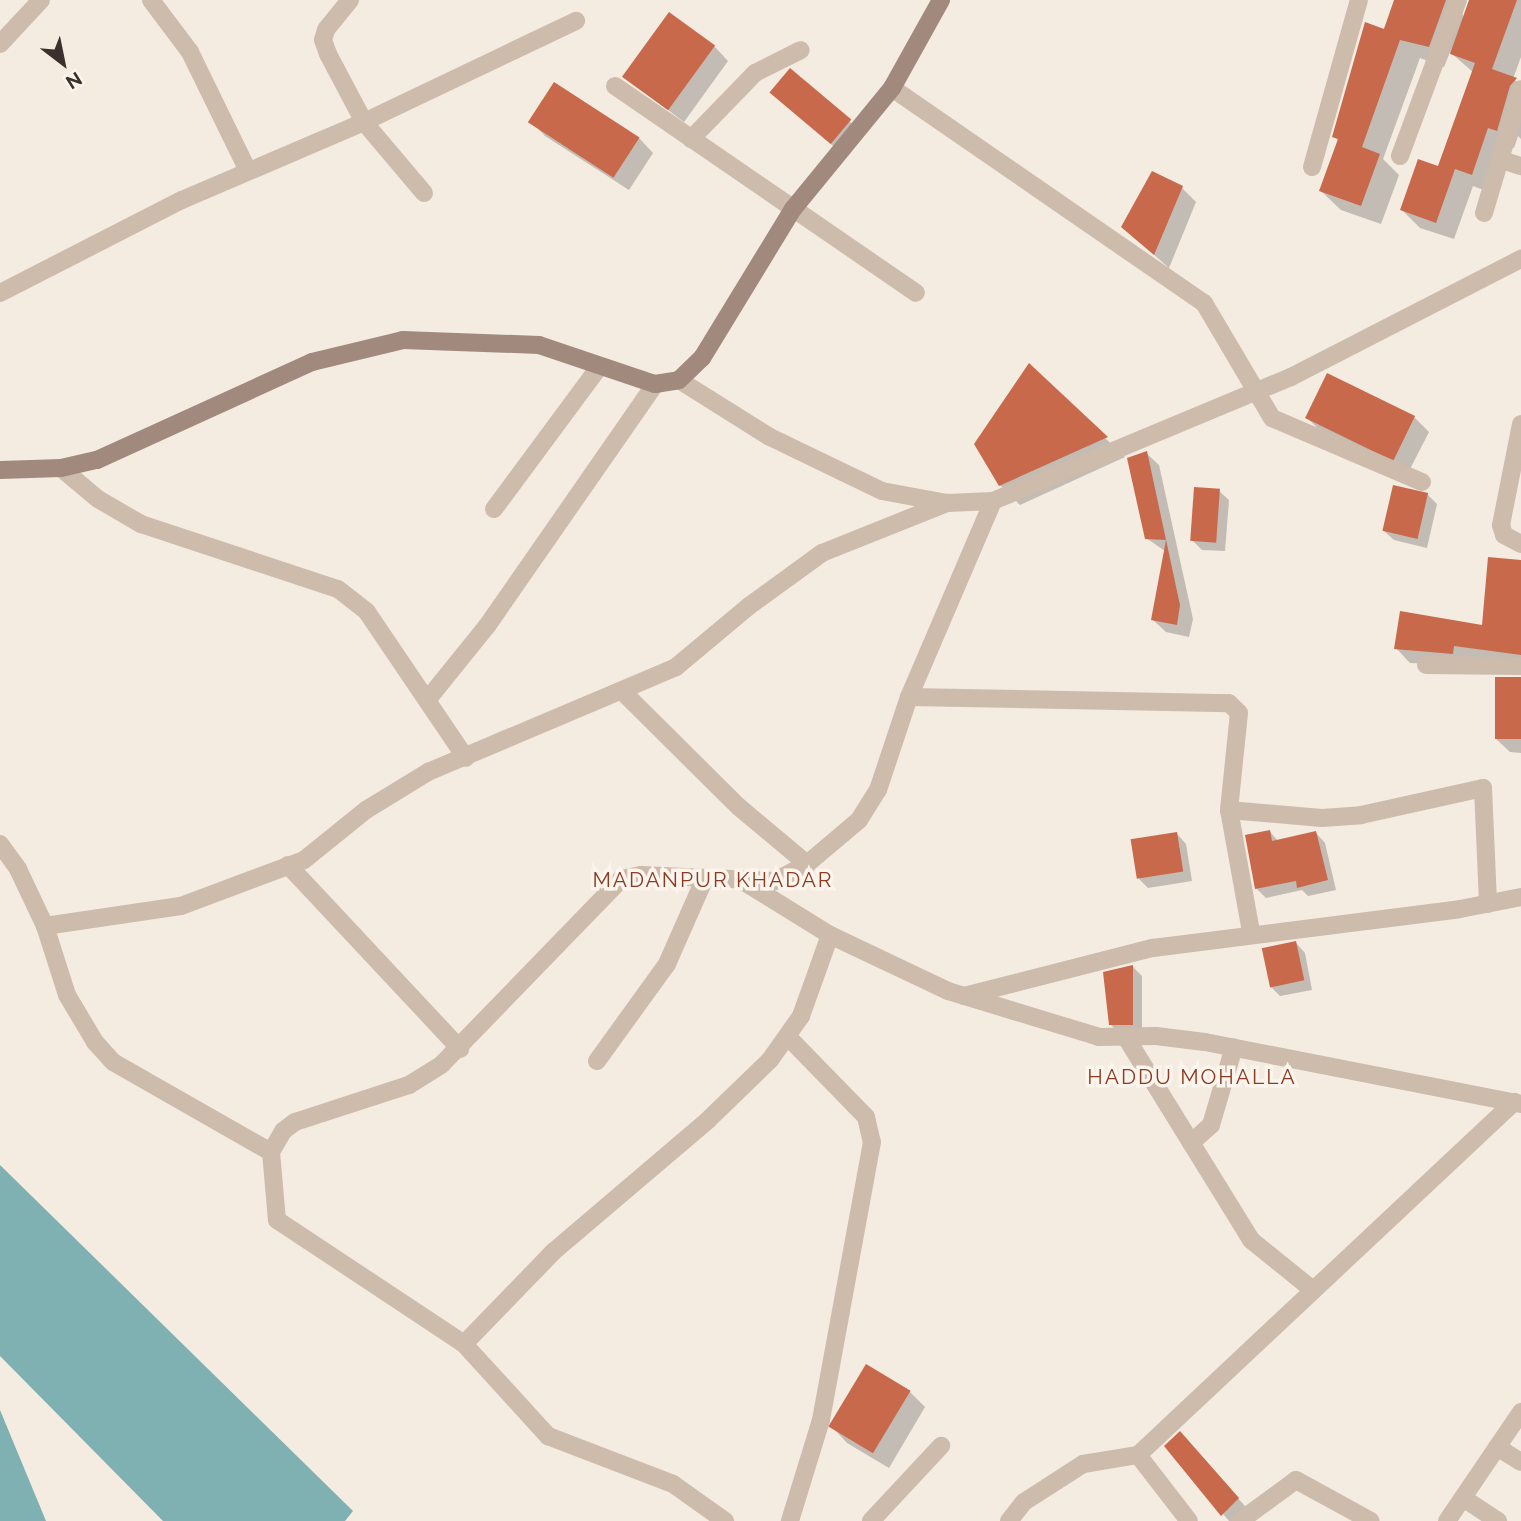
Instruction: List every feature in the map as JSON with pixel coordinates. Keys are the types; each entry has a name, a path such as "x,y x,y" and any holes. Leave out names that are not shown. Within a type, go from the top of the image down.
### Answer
{"street":[{"path":"0,44 41,0"},
{"path":"151,0 190,52 247,171"},
{"path":"350,0 323,40 364,122 425,193"},
{"path":"2,474 61,468 97,460 312,362 403,340 536,345 655,384 678,380 702,358 793,209 892,88 941,0"},
{"path":"1312,167 1359,0"},
{"path":"1399,156 1458,0"},
{"path":"0,293 247,171 364,122 576,21"},
{"path":"691,139 755,73 801,50"},
{"path":"615,86 916,293"},
{"path":"892,88 1204,303 1259,390 1272,418 1422,482"},
{"path":"1484,214 1521,89"},
{"path":"1500,159 1521,166"},
{"path":"678,380 770,437 882,491 947,503 993,501 1259,390 1521,259"},
{"path":"494,509 600,366"},
{"path":"428,699 487,626 655,384"},
{"path":"1521,424 1518,451 1501,524 1504,535 1521,544"},
{"path":"61,468 98,499 141,524 338,589 367,611 466,758"},
{"path":"725,1521 673,1484 548,1436 464,1344 277,1220 271,1152 283,1131 295,1122 409,1085 460,1049 611,886 630,876 705,878 746,883 775,881 807,864 869,807 909,697 993,501"},
{"path":"45,926 181,906 288,866 323,848 366,810 397,791 466,758 676,667 748,606 822,553 947,503"},
{"path":"1426,665 1521,666"},
{"path":"623,692 739,807 807,864"},
{"path":"909,697 1229,703 1238,713 1229,810 1251,932"},
{"path":"1229,810 1322,817 1362,815 1483,788 1488,904"},
{"path":"0,844 18,869 45,926 67,995 113,1062 271,1152"},
{"path":"288,866 460,1049"},
{"path":"597,1061 667,964 705,878"},
{"path":"746,883 830,935 963,996 1099,1037 1127,1039 1156,1036 1234,1047 1517,1103"},
{"path":"963,996 1120,955 1251,932 1488,904 1521,897"},
{"path":"464,1344 553,1252 708,1120 789,1038 830,935"},
{"path":"789,1038 866,1117 872,1142 828,1387 790,1521"},
{"path":"1127,1039 1251,1240 1313,1290"},
{"path":"1191,1143 1211,1125 1234,1047"},
{"path":"1009,1521 1024,1502 1083,1464 1138,1455 1517,1103"},
{"path":"1447,1521 1521,1412"},
{"path":"871,1521 941,1446"},
{"path":"1497,1447 1521,1462"},
{"path":"1138,1455 1189,1521"},
{"path":"1240,1521 1296,1480 1371,1521"},
{"path":"1463,1498 1498,1521"}],"water":[{"path":"0,1165 353,1511 345,1521 163,1521 0,1356"},
{"path":"0,1410 46,1521 0,1521"}],"building":[{"path":"1394,0 1446,0 1429,47 1400,40 1362,147 1380,154 1361,206 1319,191 1338,139 1332,137 1365,22 1384,29"},
{"path":"1469,0 1517,0 1492,69 1517,78 1510,86 1497,131 1488,128 1472,175 1455,169 1436,223 1400,210 1418,159 1438,166 1475,63 1450,54"},
{"path":"669,12 715,46 668,110 622,77"},
{"path":"790,68 851,119 831,144 769,93"},
{"path":"554,82 640,138 613,178 528,122"},
{"path":"1152,171 1183,186 1154,255 1121,227"},
{"path":"1029,363 1108,437 999,486 974,444"},
{"path":"1327,373 1415,416 1393,461 1305,418"},
{"path":"1147,451 1180,605 1177,625 1151,620 1166,540 1145,539 1127,458"},
{"path":"1393,485 1428,493 1418,539 1382,531"},
{"path":"1194,487 1220,489 1216,543 1190,541"},
{"path":"1488,557 1521,560 1521,655 1454,646 1453,654 1394,649 1400,611 1482,625"},
{"path":"1495,677 1521,677 1521,739 1495,739"},
{"path":"1270,830 1272,841 1316,831 1328,880 1297,888 1296,881 1255,889 1245,835"},
{"path":"1177,832 1183,872 1137,879 1131,839"},
{"path":"1296,941 1304,980 1270,987 1262,948"},
{"path":"1133,965 1133,1025 1109,1025 1103,972"},
{"path":"866,1364 911,1391 873,1453 828,1427"},
{"path":"1180,1431 1239,1498 1221,1516 1164,1446"}],"district":[{"name":"MADANPUR KHADAR","path":"713,880"},
{"name":"HADDU MOHALLA","path":"1192,1077"}]}
